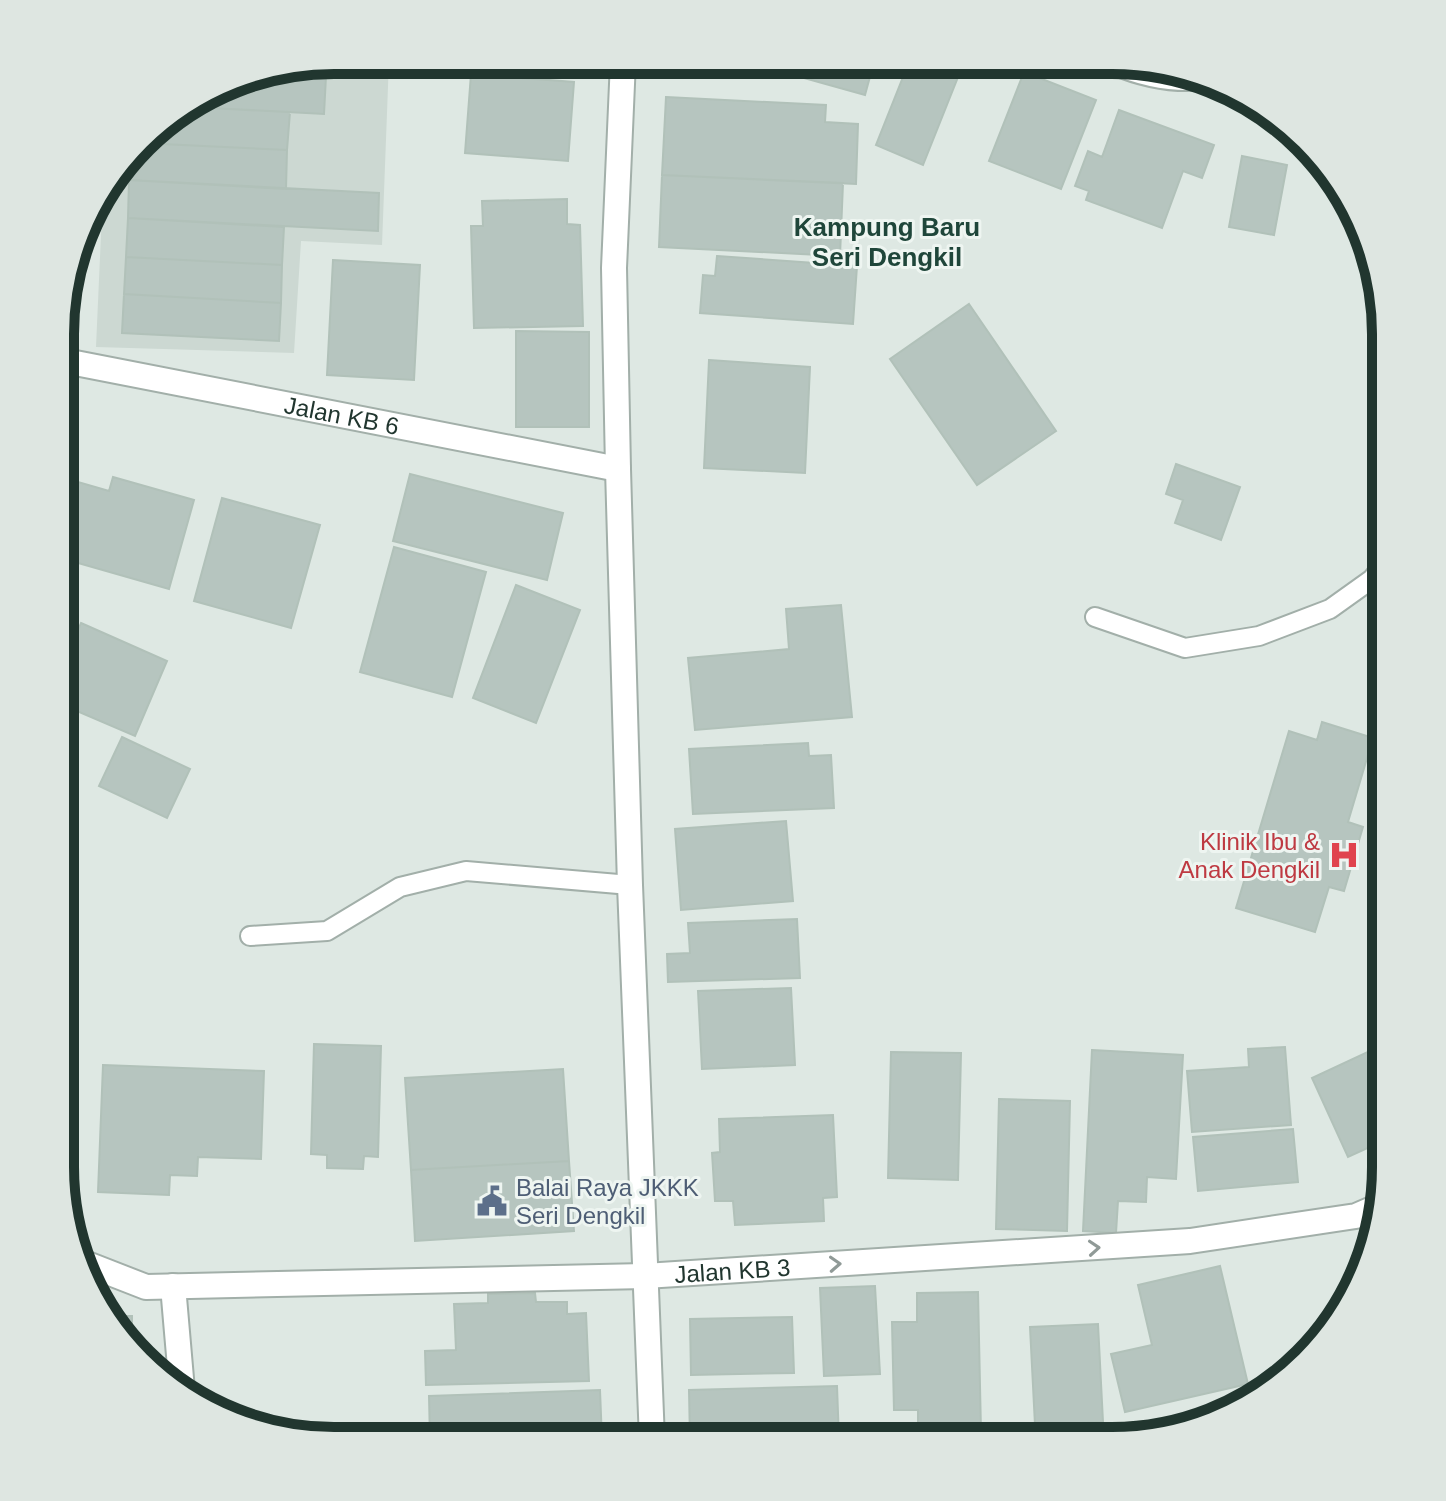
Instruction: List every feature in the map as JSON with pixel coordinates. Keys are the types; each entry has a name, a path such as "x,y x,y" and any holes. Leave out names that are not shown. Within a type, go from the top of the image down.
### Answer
{"street":[{"path":"622,74 614,268 618,469 630,885 651,1426"},
{"name":"Jalan KB 6","path":"74,363 618,469"},
{"name":"Jalan KB 3","path":"95,1267 146,1287 645,1276 1190,1241 1356,1216 1368,1211"},
{"path":"173,1286 181,1377"}],"lane":[{"path":"1095,617 1185,648 1259,636 1330,609 1371,580"},
{"path":"250,936 327,931 400,887 466,871 630,885"}],"shaded area":[{"path":"388,74 382,245 301,241 294,353 96,347 102,219 138,162 162,138 219,101 266,83 300,76"}],"building":[{"path":"471,74 574,82 568,161 465,153"},
{"path":"790,74 871,74 865,95"},
{"path":"904,74 959,74 923,165 876,145"},
{"path":"1023,74 1096,100 1061,189 989,161"},
{"path":"300,76 326,76 324,114 206,108 266,83"},
{"path":"666,97 826,105 825,122 858,124 856,184 662,175"},
{"path":"206,108 290,112 287,150 156,144"},
{"path":"1119,110 1214,145 1202,178 1183,171 1162,228 1086,200 1089,191 1075,186 1088,151 1102,157"},
{"path":"156,144 287,150 286,189 129,180 129,174 138,162"},
{"path":"1242,156 1287,165 1274,235 1229,227"},
{"path":"662,175 843,183 840,256 659,247"},
{"path":"129,180 379,193 378,231 128,218"},
{"path":"567,199 567,224 580,225 583,326 474,328 471,226 483,226 482,201"},
{"path":"128,218 284,227 282,265 126,257"},
{"path":"717,256 857,266 853,324 700,313 703,275 715,276"},
{"path":"126,257 282,265 281,303 124,294"},
{"path":"333,260 420,265 414,380 327,375"},
{"path":"124,294 281,303 279,341 122,333"},
{"path":"969,304 1056,431 977,485 890,359"},
{"path":"516,331 589,332 589,427 516,427"},
{"path":"709,360 810,367 805,473 704,468"},
{"path":"1176,464 1240,487 1221,540 1175,523 1183,500 1166,494"},
{"path":"410,474 563,513 547,580 393,541"},
{"path":"113,477 194,500 169,589 74,562 74,481 109,491"},
{"path":"222,498 320,525 291,628 194,601"},
{"path":"394,547 486,572 452,697 360,672"},
{"path":"516,585 580,610 536,723 473,698"},
{"path":"841,605 852,717 695,730 688,658 789,649 786,609"},
{"path":"81,623 167,661 135,736 74,710 74,638"},
{"path":"1322,722 1371,737 1348,822 1363,827 1344,891 1329,887 1315,932 1236,908 1289,731 1317,740"},
{"path":"122,737 190,769 167,818 99,786"},
{"path":"808,743 809,756 831,755 834,808 693,814 689,749"},
{"path":"786,821 793,901 681,910 675,829"},
{"path":"797,919 800,978 668,982 667,954 690,953 688,923"},
{"path":"791,988 795,1065 702,1069 698,991"},
{"path":"314,1044 381,1046 378,1157 364,1156 363,1169 327,1168 327,1155 311,1154"},
{"path":"1285,1047 1291,1125 1192,1132 1187,1071 1249,1067 1248,1049"},
{"path":"1092,1050 1183,1055 1176,1179 1147,1177 1146,1202 1118,1201 1116,1233 1083,1231"},
{"path":"1371,1050 1371,1146 1348,1157 1312,1078"},
{"path":"891,1052 961,1053 958,1180 888,1178"},
{"path":"103,1065 264,1071 261,1159 198,1157 197,1176 170,1175 169,1195 98,1192"},
{"path":"563,1069 569,1161 411,1170 405,1078"},
{"path":"999,1099 1070,1101 1067,1231 996,1229"},
{"path":"833,1115 837,1197 823,1198 824,1221 735,1225 733,1201 715,1201 712,1153 720,1152 719,1119"},
{"path":"1293,1129 1298,1182 1198,1191 1193,1137"},
{"name":"Balai Raya JKKK Seri Dengkil","path":"569,1161 574,1231 415,1241 411,1170"},
{"path":"1220,1266 1248,1384 1125,1412 1111,1354 1152,1345 1138,1285"},
{"path":"875,1286 880,1374 824,1376 820,1288"},
{"path":"978,1292 981,1426 918,1426 918,1410 894,1410 892,1322 917,1322 917,1293"},
{"path":"535,1293 536,1302 567,1302 567,1314 586,1313 589,1381 426,1385 425,1351 456,1350 454,1304 488,1303 488,1294"},
{"path":"121,1316 132,1316 132,1331"},
{"path":"792,1317 794,1373 691,1375 690,1319"},
{"path":"1098,1324 1103,1422 1035,1425 1030,1327"},
{"path":"837,1386 838,1426 690,1426 689,1390"},
{"path":"600,1390 601,1426 430,1426 429,1396"}],"place":[{"name":"Klinik Ibu & Anak Dengkil","path":"1344,855"},
{"name":"Balai Raya JKKK Seri Dengkil","path":"492,1201"}],"district":[{"name":"Kampung Baru Seri Dengkil","path":"887,242"}]}
